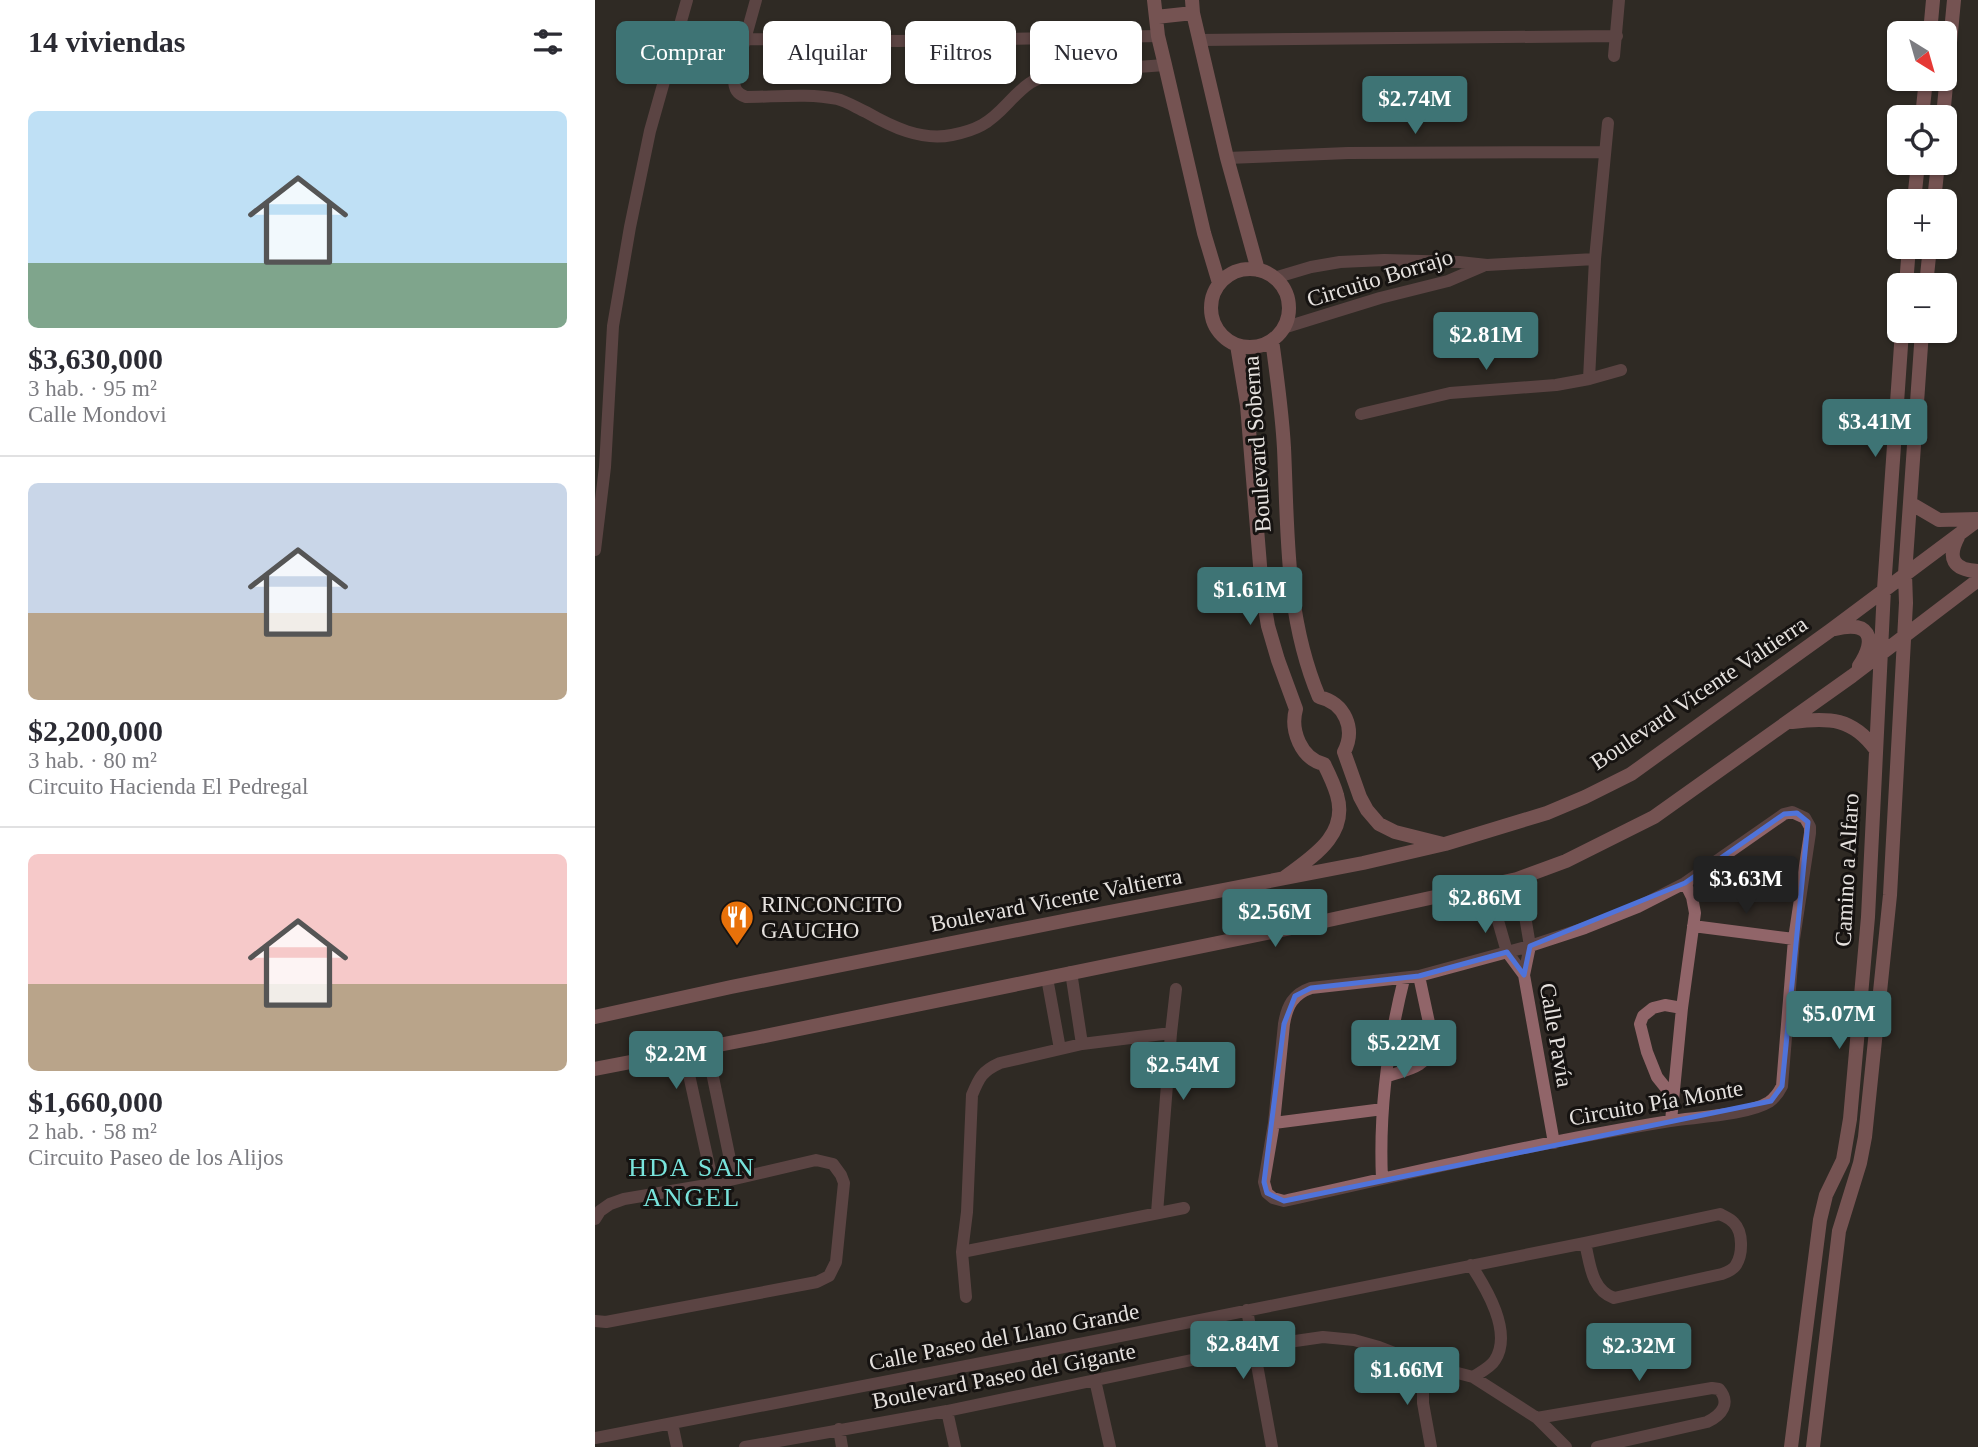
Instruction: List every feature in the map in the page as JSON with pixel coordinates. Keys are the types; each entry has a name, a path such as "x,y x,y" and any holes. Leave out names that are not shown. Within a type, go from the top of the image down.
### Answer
{"street":[{"path":"595,550 605,467 613,326 650,131 687,0"},
{"path":"749,27 756,0"},
{"path":"1154,0 1164,65 1204,233 1219,283"},
{"path":"1614,55 1619,0"},
{"path":"1931,21 1933,1 1954,1 1944,105"},
{"path":"1156,17 1193,6 1227,158 1258,270"},
{"path":"749,39 898,41 1158,36"},
{"path":"1199,40 1617,36"},
{"path":"734,84 735,90 741,96 839,99 913,134 949,136 982,125 993,118 1022,89 1039,78 1055,73 1164,65"},
{"path":"1588,379 1595,259 1608,123"},
{"path":"1227,158 1348,153 1605,152"},
{"name":"Circuito Borrajo","path":"1275,278 1340,262 1384,260 1487,265 1595,259"},
{"name":"Circuito Borrajo","path":"1283,328 1358,304 1448,281 1487,265"},
{"path":"1258,270 1275,278 1283,288 1288,301 1288,315 1283,328 1272,340 1249,347 1237,345 1217,330 1212,319 1213,295 1219,283 1231,274 1258,270"},
{"name":"Boulevard Soberna","path":"1272,340 1284,446 1290,584 1309,674 1319,697 1336,704 1347,722 1349,734 1343,752 1367,810 1379,824 1395,832 1445,844"},
{"name":"Camino a Alfaro","path":"1791,1447 1820,1220 1826,1195 1843,1160 1850,1119 1868,917 1884,589 1901,343"},
{"name":"Camino a Alfaro","path":"1813,1447 1835,1254 1865,1137 1888,918 1905,575 1921,343"},
{"name":"Boulevard Soberna","path":"1237,345 1247,405 1268,626 1296,709 1294,729 1299,742 1312,758 1324,764 1338,796 1340,811 1333,837 1318,853 1282,880"},
{"path":"1360,414 1450,393 1556,384 1621,370"},
{"path":"1910,503 1939,520 1978,520"},
{"name":"Boulevard Vicente Valtierra","path":"595,1017 731,987 1282,880 1445,844 1547,813 1631,774 1978,520"},
{"path":"1958,536 1952,549 1956,565 1978,571"},
{"path":"595,1069 1047,978 1517,879 1566,861 1654,817 1852,676 1978,580"},
{"path":"1831,630 1858,627 1867,635 1870,643 1868,653 1852,676"},
{"path":"1296,709 1319,697"},
{"path":"1787,722 1833,720 1853,727 1866,736 1876,750"},
{"path":"1324,764 1340,757 1343,752"},
{"name":"Circuito Pía Monte","path":"1792,812 1801,815 1808,822 1810,841 1794,939 1782,1086 1771,1101 1724,1114 1554,1143 1284,1201 1267,1193 1264,1182 1274,1123 1284,1024 1286,1013 1295,996 1311,988 1419,976 1530,947 1638,907 1685,883 1784,814 1792,812"},
{"name":"Calle Pavía","path":"1517,879 1524,904 1530,947 1524,975 1554,1143"},
{"path":"1671,1121 1693,926 1694,905 1685,883"},
{"name":"Calle Pavía","path":"1488,886 1507,952 1524,975"},
{"path":"1868,917 1888,918"},
{"path":"1693,926 1794,939"},
{"path":"1071,972 1082,1044"},
{"path":"1388,1076 1421,1064 1430,1056 1434,1046 1419,976"},
{"path":"1047,978 1061,1049"},
{"path":"1382,1179 1380,1142 1383,1108 1395,1014 1404,979"},
{"path":"1157,1213 1177,989"},
{"path":"1673,1097 1657,1077 1640,1024 1643,1016 1653,1008 1665,1005 1682,1007"},
{"path":"966,1297 963,1252 972,1095 979,1079 988,1069 1000,1063 1082,1044 1171,1033"},
{"path":"707,1048 734,1179"},
{"path":"684,1052 713,1184"},
{"path":"1274,1123 1383,1108"},
{"path":"595,1219 600,1211 610,1204 624,1199 713,1184 816,1160 833,1164 844,1183 836,1262 829,1276 817,1282 606,1322 595,1321"},
{"path":"963,1252 1184,1208"},
{"name":"Calle Paseo del Llano Grande","path":"595,1438 1720,1214 1732,1220 1739,1229 1741,1240 1736,1265 1722,1274 1614,1298 1604,1292 1595,1280 1585,1243"},
{"path":"1471,1265 1491,1301 1501,1335 1500,1349 1495,1361 1473,1377"},
{"path":"1247,1310 1272,1447"},
{"name":"Boulevard Paseo del Gigante","path":"745,1447 947,1411 1254,1347 1337,1338 1379,1347 1423,1364 1473,1377 1537,1418 1566,1447"},
{"path":"1423,1364 1423,1403 1431,1447"},
{"path":"1095,1380 1110,1447"},
{"path":"1537,1418 1712,1388 1719,1389 1725,1396 1721,1414 1707,1422 1597,1447"},
{"path":"947,1411 954,1447"},
{"path":"672,1423 677,1447"},
{"path":"839,1429 842,1447"}],"highlighted area":[{"path":"1797,813 1808,822 1782,1086 1771,1101 1284,1201 1267,1193 1264,1182 1284,1024 1295,996 1311,988 1419,976 1507,952 1524,975 1530,946 1685,883 1784,814"}],"place":[{"name":"RINCONCITO GAUCHO","path":"737,947"}],"district":[{"name":"HDA SAN ANGEL","path":"692,1182"}]}
